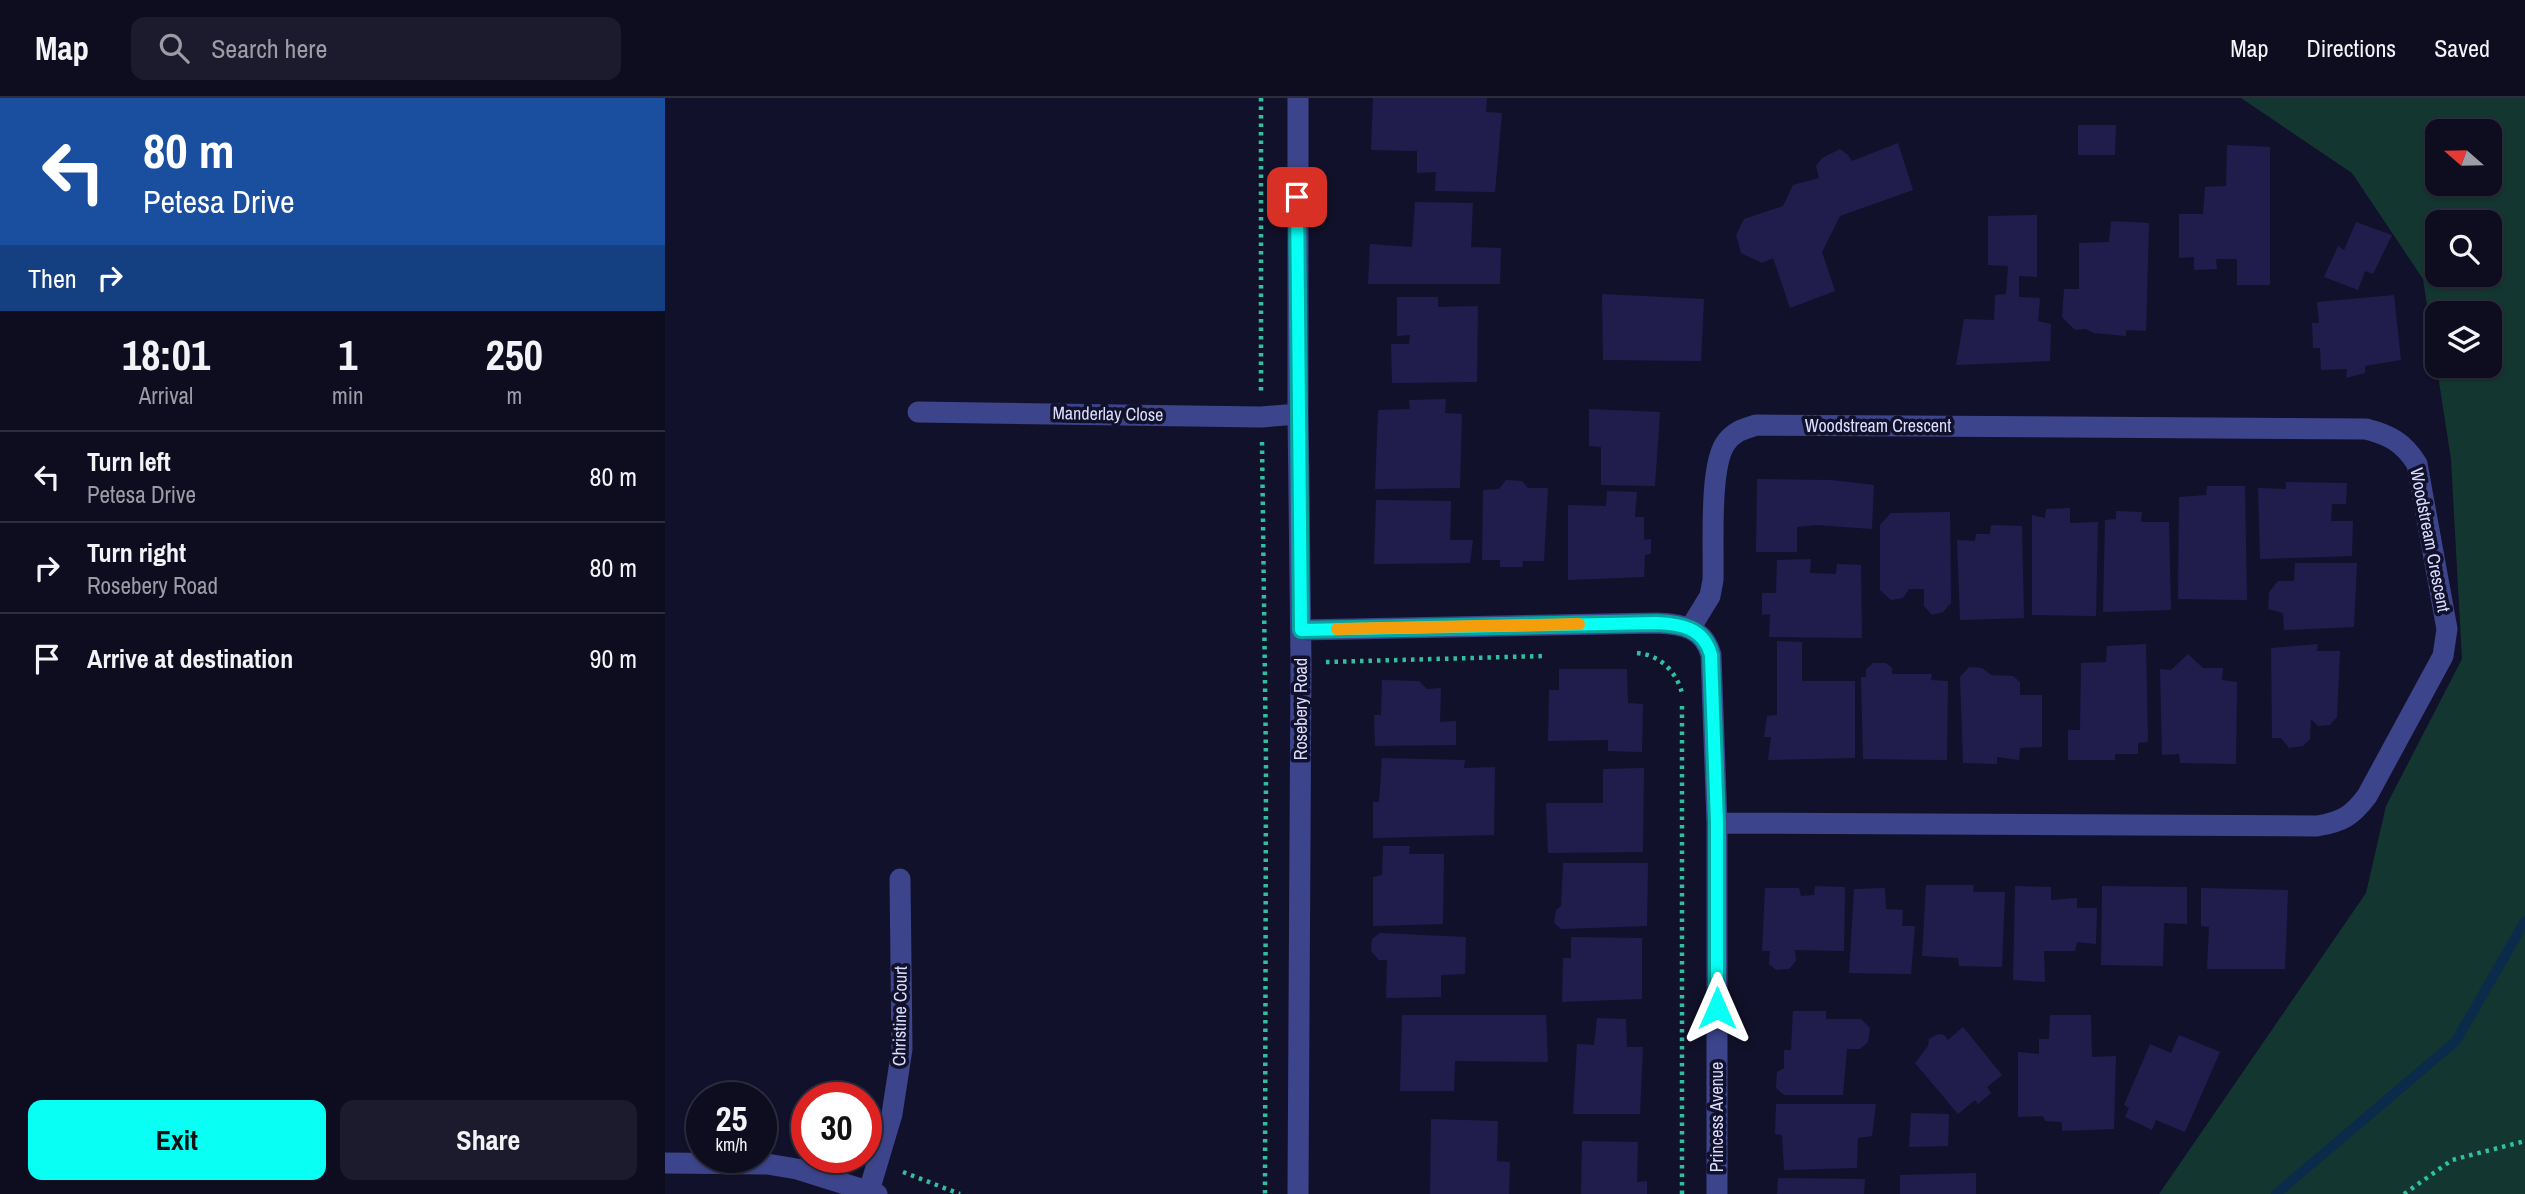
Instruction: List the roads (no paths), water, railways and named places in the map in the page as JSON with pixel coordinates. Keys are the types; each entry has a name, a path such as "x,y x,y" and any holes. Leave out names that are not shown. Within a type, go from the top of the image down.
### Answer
{"street":[{"name":"Rosebery Road","path":"1298,98 1301,630 1298,1194"},
{"name":"Manderlay Close","path":"918,412 1261,417 1298,414"},
{"name":"Woodstream Crescent","path":"1691,627 1712,588 1716,468 1724,445 1738,430 1756,425 2366,429 2384,433 2409,451 2417,464 2447,629 2443,656 2367,796 2356,811 2330,824 1717,823"},
{"path":"1301,630 1657,623 1691,627"},
{"name":"Princess Avenue","path":"1691,627 1709,645 1711,655 1717,823 1717,1194"},
{"name":"Christine Court","path":"873,1193 878,1162 892,1114 902,1049 900,879"},
{"path":"665,1163 767,1164 797,1169 873,1193"}],"waterway":[{"path":"2276,1194 2456,1041 2525,921"}]}
